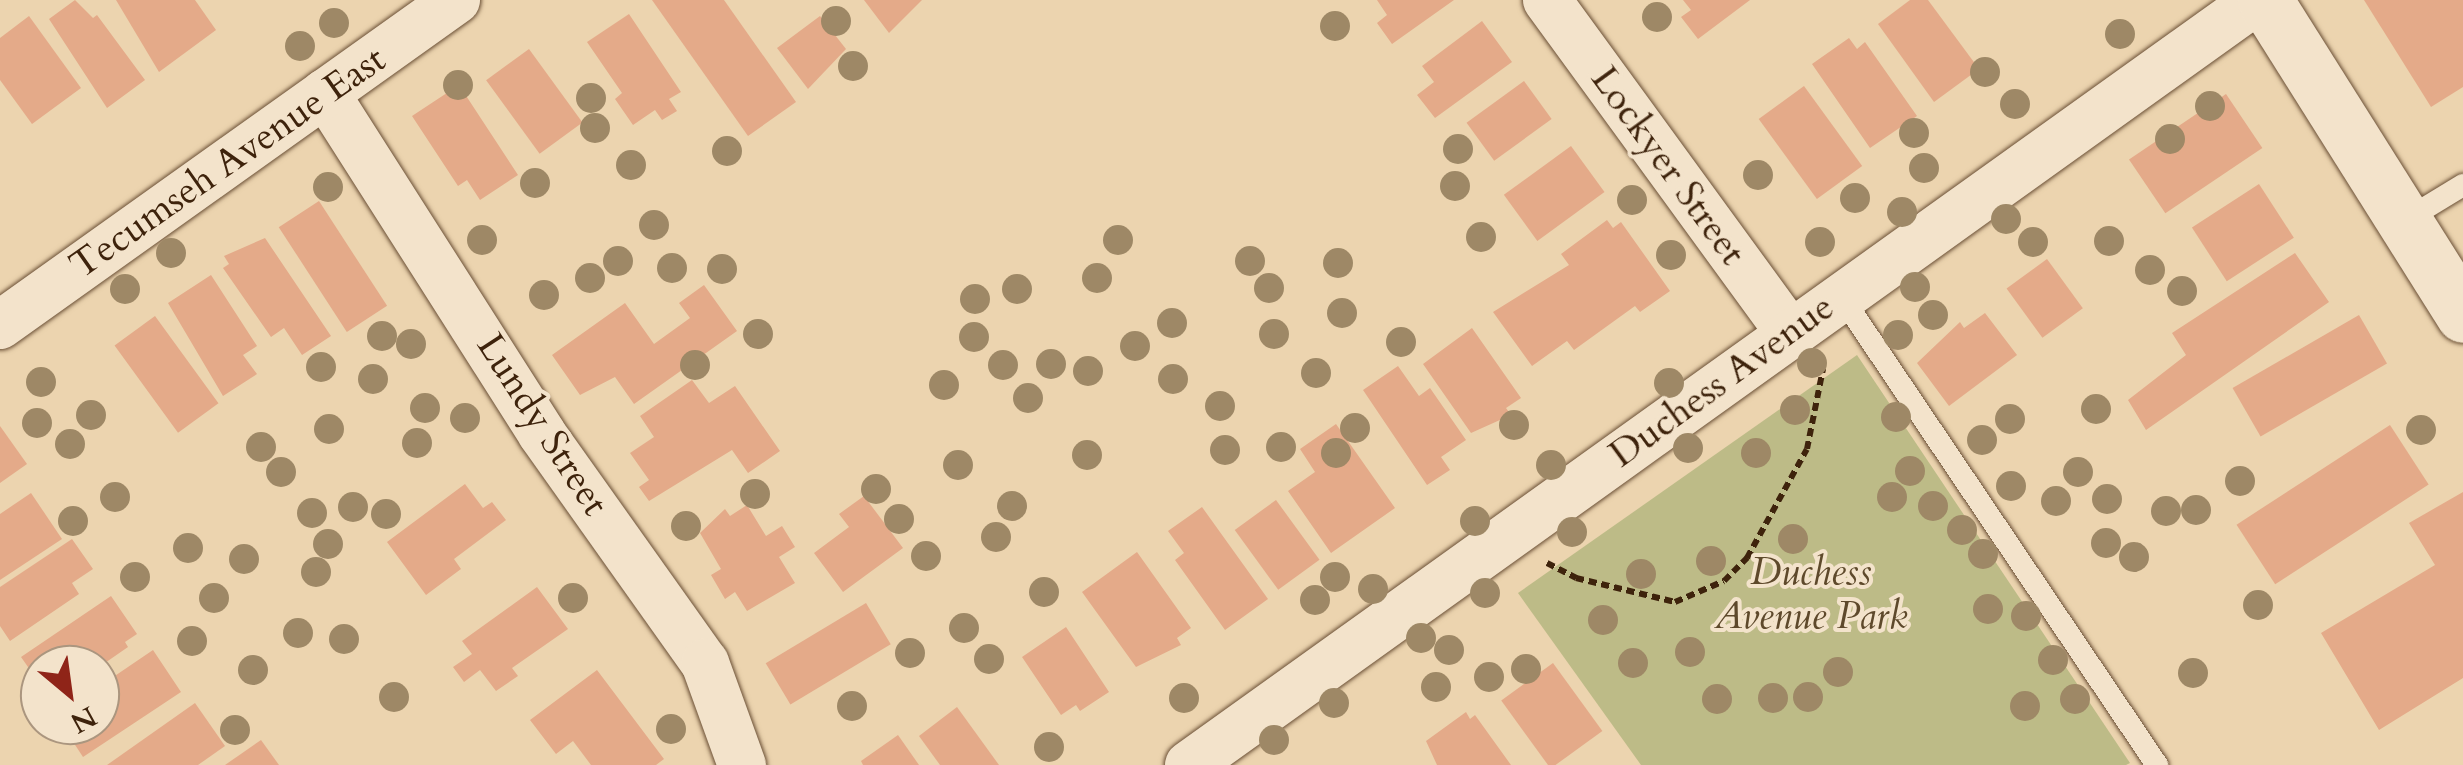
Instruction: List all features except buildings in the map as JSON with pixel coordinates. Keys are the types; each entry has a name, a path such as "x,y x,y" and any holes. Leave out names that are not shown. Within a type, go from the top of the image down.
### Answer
{"main road":[{"path":"2265,0 2463,315"}],"street":[{"name":"Tecumseh Avenue East","path":"0,326 456,0"},
{"name":"Lockyer Street","path":"1547,0 1790,333"},
{"name":"Duchess Avenue","path":"1190,765 2258,0"},
{"name":"Lundy Street","path":"326,93 542,434 705,663 742,765"}],"lane":[{"path":"2404,221 2463,184"},
{"path":"1839,297 2157,765"}],"path":[{"path":"1503,540 1576,578 1674,602 1724,580 1747,558 1807,449 1839,297"}],"green space":[{"name":"Duchess Avenue Park","path":"1857,355 2130,763 1641,765 1518,593"}]}
